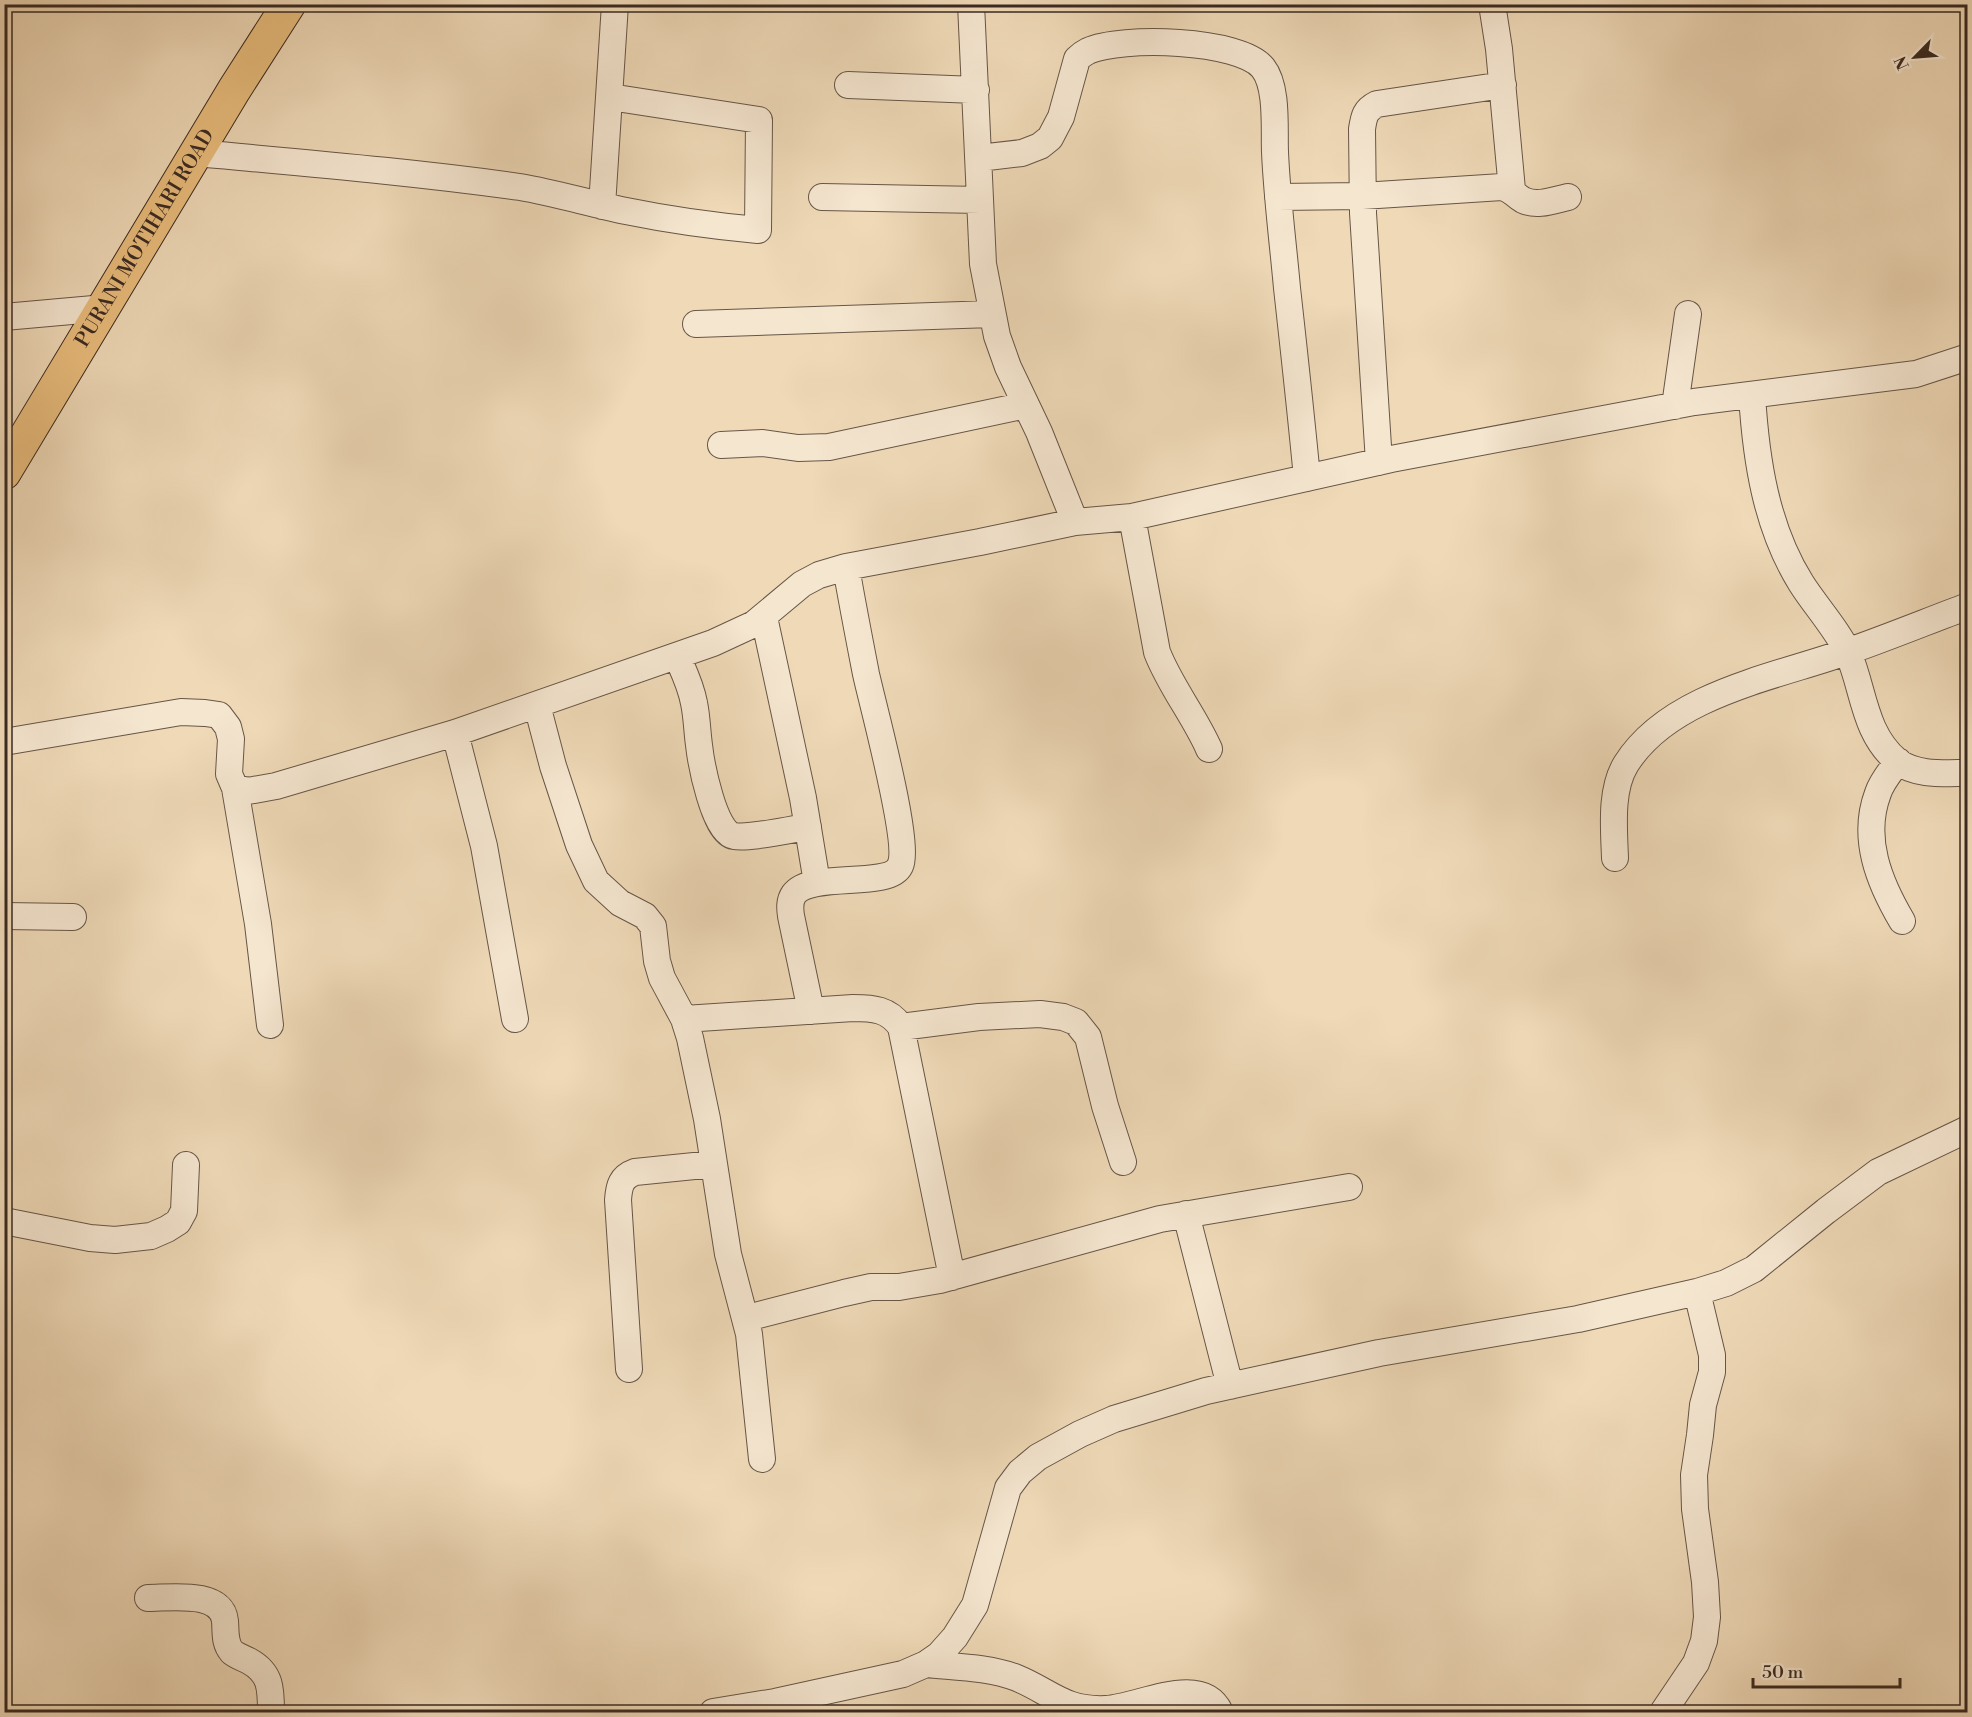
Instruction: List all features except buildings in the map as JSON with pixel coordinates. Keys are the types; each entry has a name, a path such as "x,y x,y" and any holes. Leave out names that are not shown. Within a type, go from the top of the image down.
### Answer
{"main road":[{"name":"PURANI MOTIHARI ROAD","path":"4,473 289,4"}],"street":[{"path":"602,206 615,4"},
{"path":"971,4 983,264 992,314 1008,367 1043,441 1075,522"},
{"path":"1492,4 1503,85 1512,190"},
{"path":"979,158 1022,153 1040,146 1050,138 1061,117 1077,59 1088,51 1107,46 1155,42 1184,43 1228,50 1250,57 1263,68 1271,84 1273,99 1278,197 1307,478"},
{"path":"849,85 976,90"},
{"path":"1379,462 1362,196 1364,115 1368,108 1377,104 1503,85"},
{"path":"197,153 518,187 570,196 602,206 700,224 758,230 759,120 610,97"},
{"path":"1278,197 1362,196 1502,187 1512,190 1519,197 1535,204 1568,197"},
{"path":"822,197 980,200"},
{"path":"4,317 105,308"},
{"path":"696,324 992,314"},
{"path":"1675,406 1688,314"},
{"path":"235,788 248,791 276,786 454,733 713,643 754,624 802,584 819,574 846,567 1075,522 1132,517 1379,462 1675,406 1916,374 1968,357"},
{"path":"1752,395 1761,478 1779,539 1800,582 1848,652 1871,726 1884,747 1898,761 1914,770 1968,773"},
{"path":"721,445 763,443 798,448 829,447 1026,405"},
{"path":"1132,517 1156,652 1163,668 1197,722 1209,749"},
{"path":"811,1011 790,904 794,894 803,887 817,883 879,877 892,873 900,867 902,857 900,820 866,674 846,567"},
{"path":"1615,858 1614,816 1620,779 1625,766 1650,735 1690,710 1738,686 1848,652 1968,606"},
{"path":"764,617 808,826 817,883"},
{"path":"677,656 689,682 698,743 708,788 721,825 727,833 734,836 746,836 808,826"},
{"path":"537,705 562,795 588,865 596,880 608,892 620,903 645,915 653,926 657,961 662,978 684,1019 690,1038 707,1119 728,1254 747,1318 762,1459"},
{"path":"4,742 181,712 219,715 228,727 231,739 229,774 235,788 258,924 270,1024"},
{"path":"454,733 484,846 515,1019"},
{"path":"1898,761 1878,791 1874,809 1872,845 1876,868 1891,903 1902,921"},
{"path":"4,916 73,917"},
{"path":"684,1019 871,1008 884,1011 894,1017 901,1027 952,1277"},
{"path":"901,1027 979,1017 1040,1014 1064,1017 1077,1022 1088,1037 1105,1106 1123,1162"},
{"path":"712,1713 903,1674 926,1664 939,1655 955,1637 975,1605 1008,1488 1020,1472 1060,1443 1114,1419 1230,1386 1379,1353 1578,1319 1697,1292 1726,1283 1754,1269 1878,1172 1968,1129"},
{"path":"629,1369 618,1200 620,1184 627,1175 635,1172 714,1164"},
{"path":"4,1221 90,1238 115,1240 151,1236 178,1222 184,1211 186,1165"},
{"path":"747,1318 871,1287 923,1283 952,1277 1130,1227 1186,1214 1349,1187"},
{"path":"1186,1214 1230,1386"},
{"path":"1663,1713 1696,1663 1704,1641 1707,1617 1705,1582 1695,1509 1694,1475 1703,1405 1712,1372 1712,1355 1697,1292"},
{"path":"148,1598 188,1597 206,1600 217,1605 224,1614 227,1646 235,1655 261,1668 268,1678 271,1713"},
{"path":"926,1664 973,1669 1016,1678 1057,1701 1075,1707 1106,1709 1128,1706 1178,1693 1194,1693 1207,1698 1216,1705 1220,1713"}]}
